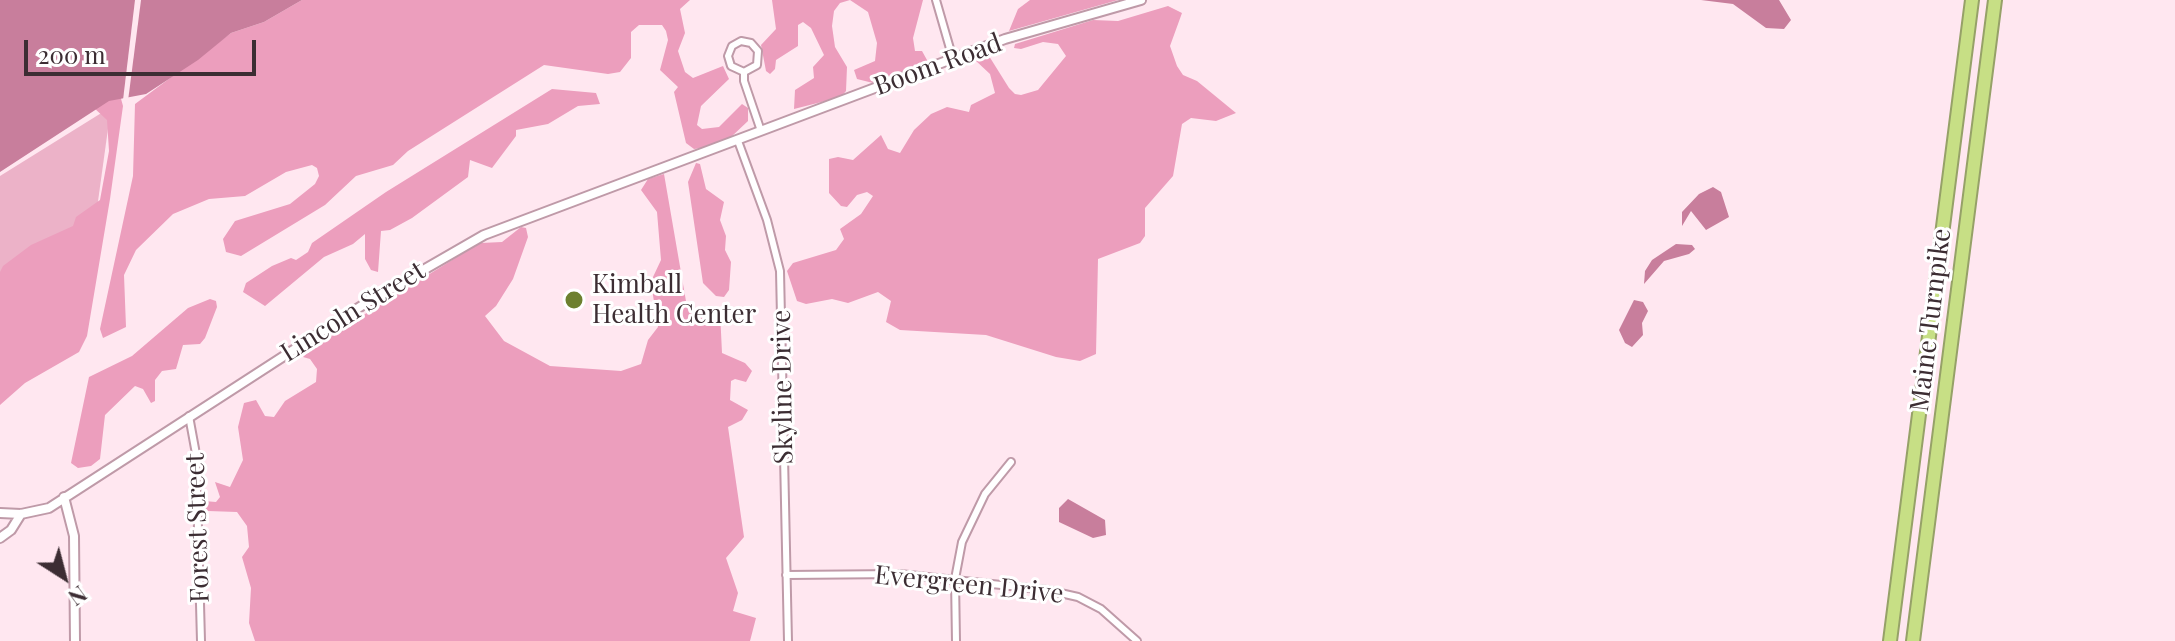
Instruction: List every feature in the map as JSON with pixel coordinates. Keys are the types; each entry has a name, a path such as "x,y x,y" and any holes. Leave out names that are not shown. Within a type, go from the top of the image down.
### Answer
{"highway":[{"name":"Maine Turnpike","path":"1890,641 1972,0"},
{"name":"Maine Turnpike","path":"1913,641 1995,0"}],"street":[{"path":"936,0 953,59"},
{"name":"Boom Road","path":"738,141 1044,26 1141,0"},
{"path":"741,41 751,43 759,56 757,65 744,72 731,66 728,56 732,46 741,41"},
{"path":"744,72 745,88 761,131"},
{"name":"Lincoln Street","path":"0,538 11,530 21,514 45,510 466,243 515,222 738,141"},
{"name":"Skyline Drive","path":"738,141 767,220 780,271 788,641"},
{"name":"Forest Street","path":"189,416 196,454 201,641"},
{"path":"956,641 955,579 968,526 985,494 1011,462"},
{"path":"64,497 74,536 75,641"},
{"path":"0,513 21,514"},
{"name":"Evergreen Drive","path":"786,575 900,574 1078,597 1111,616 1137,641"}],"shaded area":[{"path":"0,0 302,0 264,22 231,33 198,60 146,94 109,101 0,172"},
{"path":"302,0 690,0 680,9 685,33 678,51 685,72 693,78 723,66 729,79 701,106 697,125 702,129 719,127 742,104 748,108 748,121 730,138 703,148 694,149 686,143 674,92 678,87 660,70 668,40 666,31 662,25 639,25 631,32 631,58 620,72 608,74 544,65 408,151 393,165 356,176 325,205 241,256 226,252 223,239 235,221 290,204 315,184 319,176 317,168 312,165 286,172 245,196 209,199 173,214 136,250 124,275 126,327 103,338 100,329 133,176 135,104 231,33 264,22"},
{"path":"772,0 850,0 840,3 834,11 832,26 835,47 847,67 846,91 841,97 794,109 795,90 814,78 813,67 824,55 811,28 803,22 798,25 798,46 776,60 775,69 770,74 766,71 761,45 776,29"},
{"path":"850,0 923,0 913,38 915,51 922,51 927,60 925,64 873,83 857,79 854,70 875,61 877,43 868,12"},
{"path":"1030,0 1118,0 1009,31 1018,9"},
{"path":"1701,0 1779,0 1791,20 1784,29 1766,28 1733,4"},
{"path":"1168,6 1182,13 1170,46 1177,66 1183,75 1197,81 1236,113 1216,121 1191,118 1182,124 1173,176 1145,208 1145,236 1140,243 1098,259 1096,354 1080,361 1056,357 986,335 900,330 886,322 891,301 878,292 848,303 832,299 806,304 797,301 787,271 793,263 836,250 844,239 840,229 861,214 873,196 867,192 857,195 847,207 841,206 829,193 829,159 853,160 881,135 888,149 900,153 914,130 931,114 947,107 969,112 971,105 995,93 990,74 975,60 981,55 989,56 1009,88 1021,95 1038,90 1066,56 1058,44 1043,42 1021,49 1014,48 1015,44 1093,20 1118,21"},
{"path":"552,89 596,93 600,104 578,106 548,124 516,130 516,136 492,168 470,160 468,177 412,218 390,230 381,231 378,272 371,270 365,259 365,234 353,244 324,257 265,306 243,292 246,283 272,266 291,258 296,260 308,252 312,243 386,192"},
{"path":"120,95 123,106 87,336 79,352 25,383 0,405 0,272 3,266 31,245 73,226 76,217 100,200 109,151 107,120 93,107"},
{"path":"111,107 79,339 0,390 0,176"},
{"path":"696,163 700,164 706,189 724,202 720,220 726,236 725,250 731,262 729,290 724,297 716,296 703,283 688,182"},
{"path":"664,174 687,307 693,311 720,311 722,353 745,363 752,371 746,382 731,381 730,400 748,410 742,420 728,427 744,537 726,558 738,593 733,611 756,618 750,641 255,641 249,623 251,588 242,557 249,547 247,526 237,512 208,511 204,508 204,501 216,502 220,497 215,482 230,487 243,460 238,427 244,403 256,400 265,416 274,417 285,401 316,382 317,369 310,359 303,357 315,345 465,252 481,243 502,242 521,227 526,228 528,237 513,279 496,306 485,316 504,341 550,366 621,371 641,364 648,340 658,327 652,289 653,277 661,260 657,212 641,190 648,179"},
{"path":"1713,187 1721,192 1729,217 1706,230 1691,211 1682,226 1682,212 1699,194"},
{"path":"1676,244 1692,245 1695,249 1689,254 1664,261 1644,284 1645,271 1652,260"},
{"path":"210,299 216,301 217,307 205,338 200,344 183,345 176,369 162,371 155,380 155,401 151,403 143,389 135,386 105,415 100,459 91,466 78,468 71,463 89,377 132,356 188,308"},
{"path":"1634,300 1643,302 1648,311 1642,323 1643,335 1632,347 1625,343 1619,330"},
{"path":"1068,499 1105,520 1106,535 1093,538 1059,522 1059,508"}],"pier":[{"path":"135,0 141,0 128,101 123,100"}],"place":[{"name":"Kimball Health Center","path":"574,300"}]}
